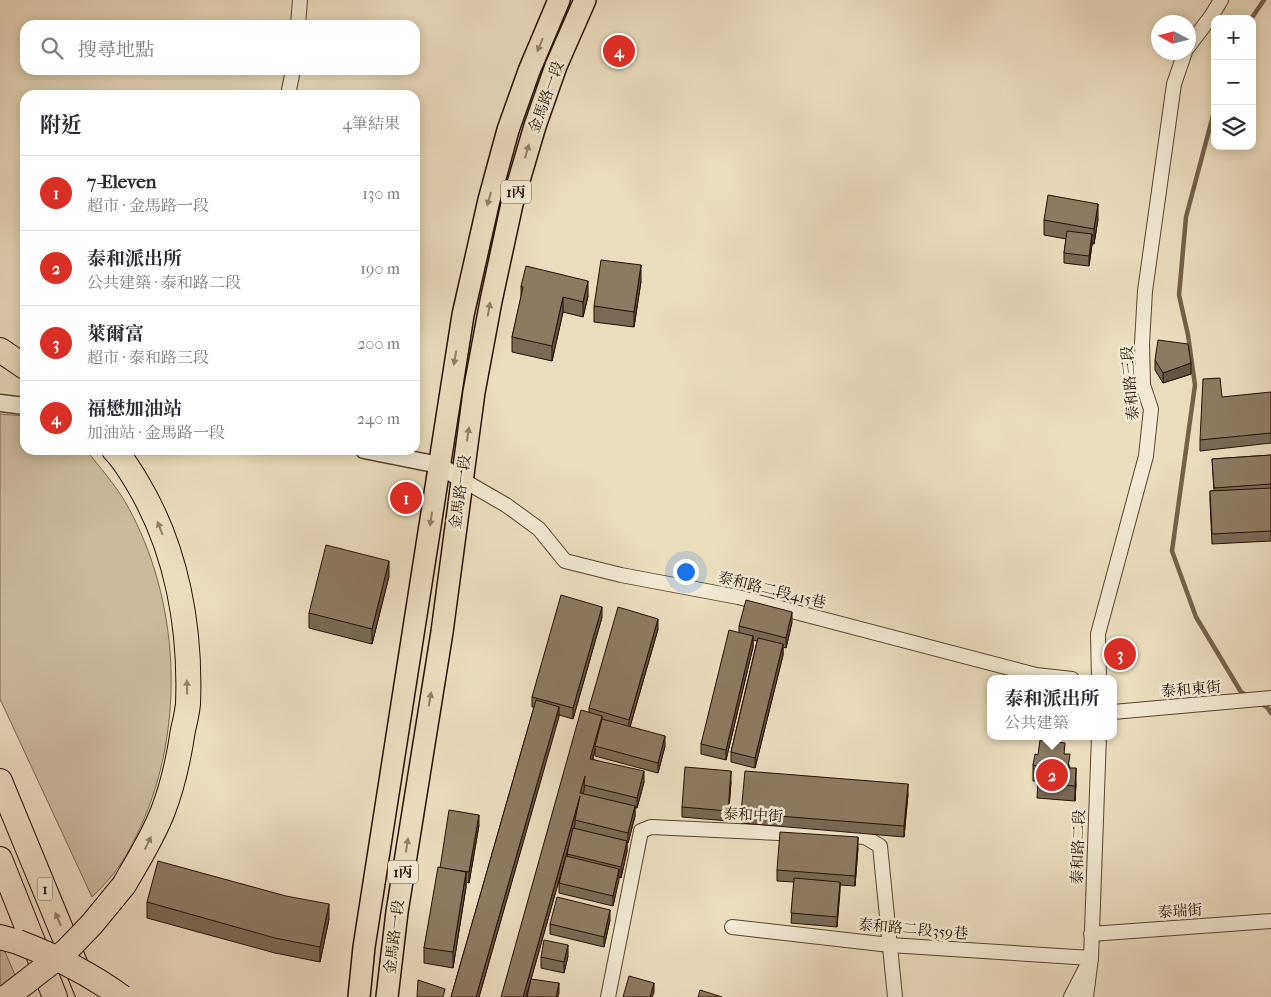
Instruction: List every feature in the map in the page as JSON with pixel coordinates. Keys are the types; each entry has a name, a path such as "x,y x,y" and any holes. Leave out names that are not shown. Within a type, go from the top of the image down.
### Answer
{"highway":[{"path":"0,350 20,364"},
{"path":"6,997 66,950 92,924 124,885 163,811 178,760 188,705 187,644 181,596 169,550 152,506 118,455"},
{"name":"1","path":"0,782 89,997"},
{"name":"1","path":"0,859 55,997"},
{"path":"0,937 49,954 122,997"}],"main road":[{"name":"金馬路一段","path":"359,997 364,947 463,315 488,200 508,130 529,71 559,0"},
{"name":"金馬路一段","path":"387,997 397,912 442,632 461,480 490,301 512,204 535,126 553,75 585,0"}],"street":[{"path":"298,20 300,0"},
{"path":"1196,36 1221,0"},
{"name":"泰和路三段","path":"1099,675 1098,634 1146,456 1151,409 1143,385 1142,344 1145,291 1174,84 1182,60"},
{"path":"289,90 292,75"},
{"path":"0,403 20,405"},
{"path":"389,455 439,465 461,480"},
{"name":"泰和路二段415巷","path":"461,480 506,505 539,528 565,561 621,575 738,597 1036,675"},
{"name":"泰和東街","path":"1117,712 1258,699"},
{"name":"泰和路二段","path":"1086,997 1091,958 1099,740"},
{"name":"泰和中街","path":"608,997 642,831 651,827 865,836 880,846 895,997"},
{"name":"泰瑞街","path":"1091,934 1271,922"},
{"name":"泰和路二段359巷","path":"732,927 890,944 1091,958"},
{"name":"泰和路二段","path":"1071,997 1091,958"}],"shaded area":[{"path":"0,414 20,416 20,455 90,455 127,505 145,542 158,581 167,622 171,664 170,706 165,747 155,787 141,826 121,864 92,897 0,699"},
{"path":"0,940 18,982 0,997"}],"building":[{"path":"1048,195 1098,204 1094,229 1044,220"},
{"path":"1067,231 1092,234 1089,256 1064,253"},
{"path":"601,260 641,265 634,312 594,306"},
{"path":"526,266 588,281 583,302 563,297 552,346 512,337"},
{"path":"1158,340 1188,344 1191,363 1163,373 1155,360"},
{"path":"1220,378 1222,397 1271,392 1271,433 1200,440 1203,379"},
{"path":"1271,455 1271,484 1214,488 1212,459"},
{"path":"1271,488 1271,531 1212,534 1210,491"},
{"path":"326,545 389,561 372,629 309,613"},
{"path":"561,595 602,607 573,708 532,697"},
{"path":"746,600 792,612 786,638 739,626"},
{"path":"618,607 658,619 629,720 589,708"},
{"path":"729,630 753,636 726,750 701,744"},
{"path":"758,638 783,644 755,758 731,752"},
{"path":"536,700 559,707 476,997 451,997"},
{"path":"581,710 602,716 590,759 644,771 637,798 584,785 585,776 580,793 635,806 628,833 575,820 580,796 523,997 501,997"},
{"path":"602,719 665,736 658,763 595,746"},
{"path":"1040,740 1065,743 1064,754 1070,754 1068,768 1076,768 1075,786 1037,783 1038,766 1033,765 1035,754 1038,755"},
{"path":"685,767 731,771 728,811 682,807"},
{"path":"745,771 908,784 904,826 741,813"},
{"path":"449,810 479,815 469,872 440,868"},
{"path":"573,828 627,841 621,867 567,854"},
{"path":"780,832 858,837 855,876 777,870"},
{"path":"566,856 619,869 613,896 559,883"},
{"path":"158,861 286,896 329,904 320,947 275,938 147,902"},
{"path":"438,867 466,872 453,952 424,948"},
{"path":"794,878 840,882 837,917 791,913"},
{"path":"557,897 610,910 604,937 550,924"},
{"path":"544,940 568,945 564,962 541,957"},
{"path":"629,976 654,983 650,997 623,997"},
{"path":"531,979 559,983 556,997 527,997"},
{"path":"418,980 445,989 443,997 417,997"},
{"path":"700,990 722,997 698,997"}],"waterway":[{"path":"1254,15 1264,0"},
{"path":"1211,123 1186,217 1179,295 1188,335 1195,385 1172,551 1196,617 1241,692 1248,696"},
{"path":"1259,703 1267,707 1271,713"}],"place":[{"name":"福懋加油站","path":"619,51"},
{"name":"7-Eleven","path":"406,498"},
{"name":"萊爾富","path":"1120,654"},
{"name":"泰和派出所","path":"1052,775"}]}
